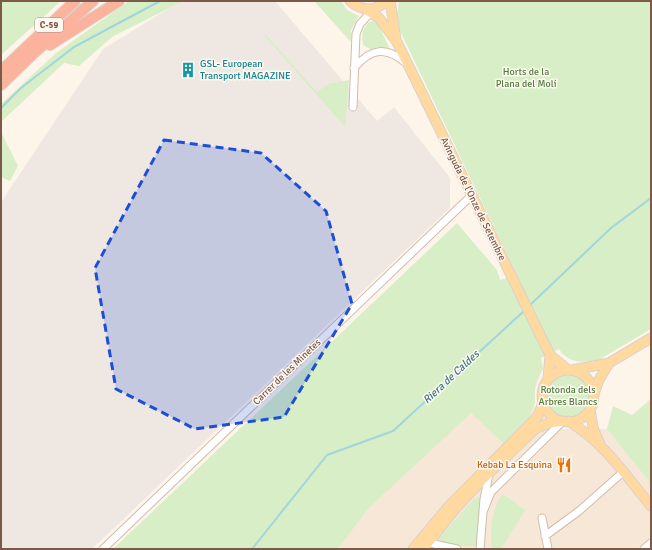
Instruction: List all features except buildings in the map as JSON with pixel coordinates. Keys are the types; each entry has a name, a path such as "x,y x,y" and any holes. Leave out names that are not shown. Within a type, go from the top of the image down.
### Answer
{"highway":[{"name":"C-59","path":"2,70 76,1"},
{"name":"C-59","path":"1,84 93,1"},
{"path":"34,53 75,30 119,1"}],"main road":[{"name":"Avinguda de l'Onze de Setembre","path":"350,1 357,7 368,10 381,21 397,42 550,355 570,370"},
{"path":"368,10 373,9 386,1"},
{"name":"Avinguda de l'Onze de Setembre","path":"390,1 397,42"},
{"path":"413,549 461,493 538,416 543,402 543,388 548,379 555,373 609,363 651,338"},
{"path":"548,379 550,355"},
{"path":"601,446 593,428 590,409 599,380 609,363"},
{"path":"570,370 579,372 589,381 594,394"},
{"path":"543,402 550,414 583,430 601,446 651,506"},
{"path":"423,549 487,476 535,429 549,423 566,421 583,416 590,409"}],"street":[{"path":"353,107 354,68 358,29 368,10"},
{"path":"354,68 368,54 379,51 393,54 408,65"},
{"name":"Carrer de les Minetes","path":"103,549 472,195"},
{"path":"483,512 491,492 566,421"},
{"path":"545,536 579,511 622,472"},
{"path":"461,493 467,491 476,482 487,476"},
{"path":"480,549 487,476"},
{"path":"449,506 446,515 430,535 430,541 454,549"},
{"path":"542,518 548,549"},
{"path":"474,549 479,545 480,540"},
{"path":"644,549 651,543"}],"highlighted area":[{"path":"164,140 261,153 326,211 352,304 284,417 195,429 116,389 95,268"}],"shaded area":[{"path":"181,1 275,1 377,121 394,107 450,178 450,208 92,549 1,549 1,202 103,49"},
{"path":"542,364 543,368 534,392 534,407 558,429 607,429 651,484 651,549 338,549 369,508 471,412"}],"green space":[{"path":"1,1 61,1 1,55"},
{"path":"129,1 183,1 112,37 79,66 64,63 1,122 1,104 56,53"},
{"path":"314,1 341,1 347,10 359,16 351,30 351,42"},
{"name":"Horts de la Plana del Molí","path":"399,1 651,1 651,329 600,359 583,362 572,360 563,354 559,349 541,358 543,368 535,385 535,403 529,418 503,443 471,413 369,508 338,549 113,549 457,223 497,270 500,280 517,275 401,33 397,14"},
{"path":"374,21 378,24 389,47 388,48 380,47 370,49 363,45 362,37 365,26"},
{"path":"265,34 317,92 328,84 349,80 345,127 264,35"},
{"path":"1,132 18,166 10,181 1,177"},
{"name":"Rotonda dels Arbres Blancs","path":"573,371 578,372 586,378 592,386 592,406 586,414 578,420 563,421 558,420 550,414 544,406 543,391 544,386 550,378 558,372"},
{"path":"651,399 651,484 607,429 613,406 632,415"},
{"path":"503,494 525,510 501,549 492,549 492,520 496,506"},
{"path":"476,497 480,499 480,504 477,543 475,546 460,546 440,542 439,538"}],"waterway":[{"path":"1,108 21,88 74,47 160,1"},
{"name":"Riera de Caldes","path":"529,306 611,228 651,198"},
{"name":"Riera de Caldes","path":"252,549 327,455 393,431 524,311"}],"place":[{"name":"GSL- European Transport MAGAZINE","path":"188,70"},
{"name":"Kebab La Esquina","path":"564,465"}]}
